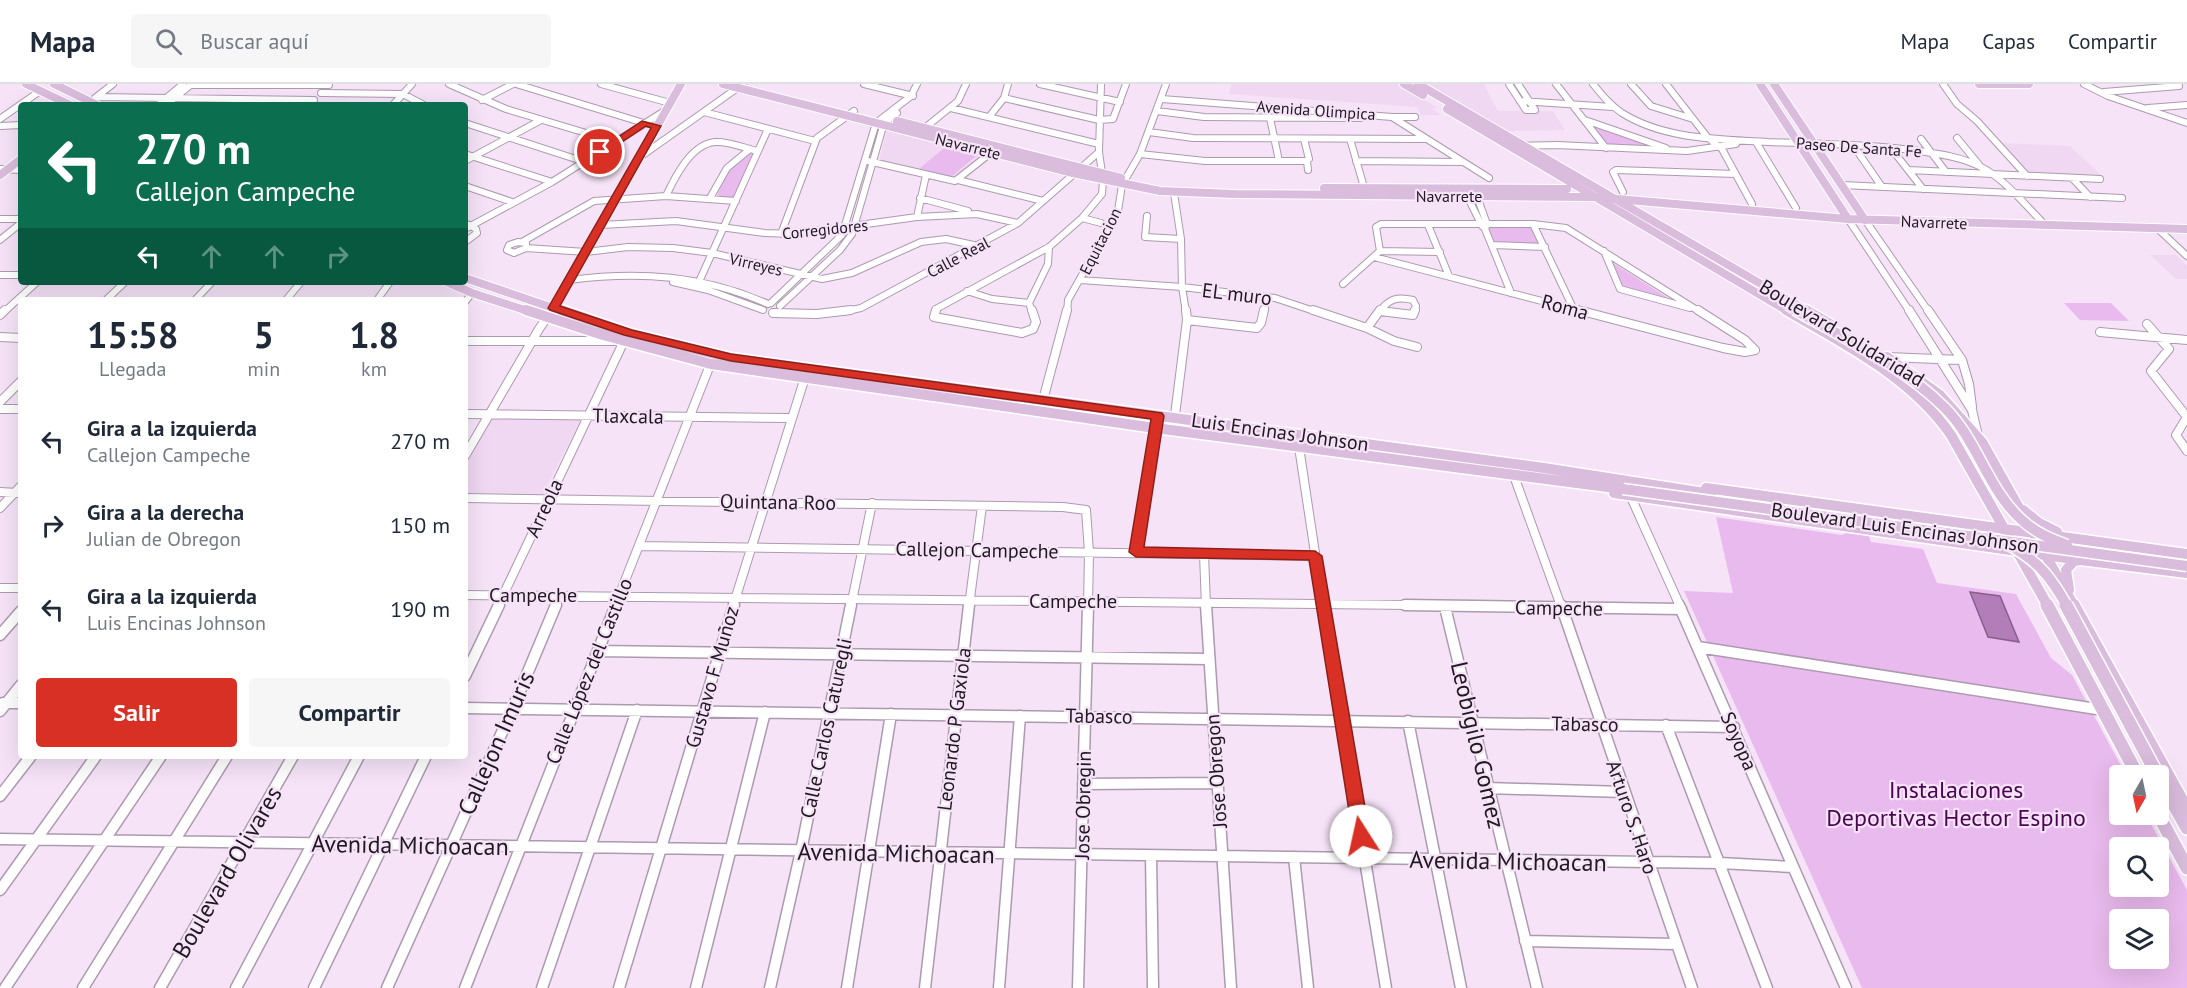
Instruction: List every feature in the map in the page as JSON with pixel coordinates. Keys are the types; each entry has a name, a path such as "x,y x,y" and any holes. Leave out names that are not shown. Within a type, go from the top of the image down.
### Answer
{"main road":[{"path":"26,84 64,102"},
{"path":"54,84 93,102"},
{"path":"554,308 681,84"},
{"name":"Navarrete","path":"723,84 743,85 883,121 926,127 1080,167 1124,182 1174,193 1274,195 1365,191"},
{"name":"Boulevard Solidaridad","path":"1404,84 1582,190 1611,198 1887,357 1940,395 1978,437 1998,468 2044,555 2187,810"},
{"name":"Boulevard Solidaridad","path":"1418,84 1523,145 1596,194 1910,387 1939,416 1969,466 2132,765"},
{"path":"1760,84 1846,216"},
{"path":"1774,84 1863,217"},
{"path":"1980,84 2029,84"},
{"name":"Navarrete","path":"883,121 918,134 993,153 1073,173 1102,176"},
{"path":"0,175 4,169 18,161"},
{"name":"Navarrete","path":"1124,182 1365,191 1596,194 1623,192 1707,203 1846,216 2187,229"},
{"path":"1274,195 1275,190 1305,188"},
{"name":"Navarrete","path":"1506,192 1582,190"},
{"name":"Navarrete","path":"1611,198 1752,204 1846,216"},
{"path":"1641,215 1641,207 1652,201"},
{"name":"Navarrete","path":"1863,217 2187,222"},
{"path":"1690,252 1696,252 1736,270"},
{"name":"Luis Encinas Johnson","path":"468,279 712,359 804,379 1517,476 1628,489 1712,494"},
{"path":"1740,282 1787,306 1902,374 1947,410 1970,440 2006,505 2025,525 2064,544 2134,559"},
{"name":"Luis Encinas Johnson","path":"454,285 472,293 657,351 808,368 1175,418 1628,489"},
{"path":"657,351 666,343"},
{"path":"1016,408 1038,404 1043,400"},
{"path":"1969,466 1985,469 1998,468"},
{"path":"1628,489 1693,486 2187,554"},
{"path":"1628,489 2017,551 2187,573"},
{"name":"Boulevard Luis Encinas Johnson","path":"1628,489 2187,566"},
{"name":"Boulevard Luis Encinas Johnson","path":"1712,494 2187,559"},
{"path":"2018,506 2044,526 2072,538"},
{"path":"1972,524 1990,519 1995,512"},
{"path":"1923,523 2001,542 2018,549 2043,568 2053,581 2152,765"},
{"path":"1982,545 2027,570"},
{"path":"2072,602 2066,576 2067,570 2074,561 2080,560"},
{"path":"2169,796 2187,828"},
{"path":"2164,825 2187,868"}],"street":[{"path":"93,102 113,84"},
{"path":"166,102 183,84"},
{"path":"93,102 166,102 192,84 329,85"},
{"path":"396,102 412,84"},
{"path":"449,84 482,100 616,142"},
{"path":"482,100 514,84 657,126"},
{"path":"602,84 668,106"},
{"path":"864,84 914,96"},
{"path":"914,96 917,84"},
{"path":"768,306 838,241 844,229 872,136 883,121 914,96 923,84"},
{"path":"918,134 951,108 964,93 966,84"},
{"path":"989,117 1004,98 1008,84"},
{"path":"1040,84 1120,102"},
{"path":"1049,246 1049,268 1036,282 1029,303 1036,322 1033,329 1022,333 1012,332 934,317 936,309 1049,246 1082,218 1102,194 1099,152 1101,84"},
{"path":"1004,98 1099,120 1113,119 1126,84"},
{"name":"Equitacion","path":"1043,400 1066,319 1068,300 1118,211 1124,182 1140,154 1166,84"},
{"path":"1509,84 1526,110 1535,110 1518,84"},
{"path":"1556,84 1606,148"},
{"path":"1593,84 1613,106"},
{"path":"1631,84 1651,106 1694,119"},
{"path":"1666,84 1711,140 1721,148 1752,204"},
{"path":"1944,84 1957,104 1977,121 2027,176"},
{"path":"2084,84 2101,93 2187,123"},
{"path":"312,102 329,85"},
{"path":"640,157 743,85"},
{"path":"2101,93 2179,86"},
{"path":"24,102 40,91"},
{"path":"321,93 403,94 418,102"},
{"path":"174,98 314,100"},
{"name":"Avenida Olimpica","path":"1162,99 1371,113 1392,117 1489,178"},
{"path":"1520,101 1613,106"},
{"path":"2145,108 2187,105"},
{"path":"0,119 18,106"},
{"path":"468,231 512,202 585,162 668,106"},
{"name":"Paseo De Santa Fe","path":"1613,106 1641,122 1680,134 1711,140 1890,147 1931,152 1980,166 1993,174 2015,193 2044,225"},
{"path":"951,108 1099,144"},
{"path":"1297,108 1300,118"},
{"path":"1157,111 1204,117 1415,117"},
{"path":"704,112 815,141"},
{"path":"781,234 815,141 851,113"},
{"path":"1270,118 1279,161"},
{"path":"468,160 541,120"},
{"path":"1585,120 1680,152"},
{"path":"773,313 847,242 855,227 883,121"},
{"path":"468,124 585,162"},
{"path":"0,126 18,125"},
{"path":"698,284 736,201 753,150 768,129"},
{"path":"1149,132 1194,138 1425,139"},
{"path":"872,136 880,136"},
{"path":"1957,138 1980,166"},
{"path":"1304,139 1308,170"},
{"path":"1350,139 1365,191"},
{"path":"1921,139 1946,172"},
{"path":"1512,147 1523,145 1680,152 1721,148 1745,141"},
{"path":"666,196 684,164 710,143 719,142 753,150"},
{"path":"1756,142 1796,208"},
{"path":"1853,145 1882,187"},
{"path":"958,180 999,146"},
{"path":"1890,147 1923,189"},
{"path":"710,198 727,168 753,150"},
{"name":"Calle Real","path":"768,306 773,313 821,315 844,313 861,308 1018,223 1099,152"},
{"path":"1140,154 1205,161 1308,160"},
{"path":"468,155 552,182"},
{"path":"865,160 945,181 958,180 1043,201"},
{"path":"1356,161 1463,162"},
{"path":"1623,192 1613,172 1616,170 1735,174"},
{"path":"1909,170 2100,179"},
{"path":"917,217 926,175"},
{"path":"2072,178 2090,197"},
{"path":"1842,185 2122,198"},
{"path":"468,187 512,202"},
{"path":"1465,192 1484,226 1511,293"},
{"path":"1475,192 1484,226"},
{"path":"1173,431 1187,320 1182,287 1181,239 1174,193"},
{"path":"615,200 666,196 736,201"},
{"name":"Corregidores","path":"920,198 1018,223"},
{"name":"Virreyes","path":"615,200 590,202 524,245 586,252 659,247 712,254 811,277 837,279 921,242 949,239 978,246"},
{"name":"Corregidores","path":"601,225 676,220 781,234 844,229 917,217 977,214"},
{"path":"1148,216 1145,237 1181,239"},
{"path":"1846,216 1972,410"},
{"path":"1863,217 1962,360 1970,384 1972,410 1978,437"},
{"path":"1082,218 1101,223"},
{"path":"0,219 18,221"},
{"path":"0,240 18,224"},
{"path":"1380,251 1376,227 1382,224 1484,226 1533,224 1566,228 1696,309"},
{"path":"1533,224 1574,310"},
{"path":"1428,225 1449,276"},
{"path":"2157,228 2187,256"},
{"path":"1492,245 1545,247"},
{"path":"1380,251 1440,252"},
{"path":"1343,284 1380,251"},
{"path":"1604,251 1620,289 1696,309"},
{"name":"Roma","path":"1374,258 1737,351 1750,352 1754,348 1696,309"},
{"path":"0,275 18,275"},
{"name":"Calle Real","path":"567,283 636,279 698,284 768,306 780,306 795,313"},
{"name":"EL muro","path":"1080,280 1182,287 1267,297 1290,302 1367,328 1394,341 1417,347"},
{"path":"20,297 34,285"},
{"path":"109,297 122,285"},
{"path":"198,297 209,285"},
{"path":"288,297 298,285"},
{"path":"967,291 992,299 1029,303"},
{"path":"468,298 472,293"},
{"path":"1367,328 1384,305 1397,296 1413,300 1416,306 1413,315 1380,311"},
{"path":"1187,320 1254,328 1260,326 1267,297"},
{"path":"0,315 18,299"},
{"path":"468,451 546,317 554,308"},
{"path":"2147,324 2168,346 2169,352 2151,368 2151,371 2187,417 2176,433 2177,439 2187,451"},
{"path":"2100,332 2187,340"},
{"path":"0,337 18,338"},
{"path":"468,341 624,341"},
{"name":"Arreola","path":"468,669 624,341"},
{"path":"1887,357 1962,360"},
{"name":"Calle López del Castillo","path":"465,988 712,359"},
{"path":"1907,370 1915,359"},
{"name":"Gustavo F Muñoz","path":"619,988 735,597 808,368"},
{"path":"0,402 18,384"},
{"path":"0,409 18,409"},
{"name":"Tlaxcala","path":"468,414 791,418"},
{"path":"1136,552 1158,416"},
{"path":"2176,433 2187,435"},
{"path":"1299,447 1341,720 1386,988"},
{"name":"Arturo S. Haro","path":"1517,476 1647,863 1692,988"},
{"name":"Soyopa","path":"1628,489 1734,727 1846,988"},
{"path":"0,492 18,490"},
{"path":"0,508 18,491"},
{"name":"Quintana Roo","path":"468,498 1082,508 1089,513"},
{"name":"Calle Carlos Caturegli","path":"770,988 801,851 872,503"},
{"name":"Leonardo P Gaxiola","path":"926,988 955,715 982,506"},
{"name":"Jose Obregin","path":"1078,988 1089,513"},
{"name":"Callejon Campeche","path":"639,546 1315,556"},
{"name":"Jose Obregon","path":"1204,554 1231,988"},
{"path":"0,588 18,588"},
{"name":"Campeche","path":"468,595 1681,609"},
{"name":"Callejon Imuris","path":"387,988 512,710 560,595"},
{"name":"Leobigilo Gomez","path":"1445,607 1537,988"},
{"path":"0,635 18,614"},
{"path":"1698,646 2103,710"},
{"path":"598,651 1209,659"},
{"path":"2,706 18,688"},
{"path":"2,706 18,703"},
{"name":"Tabasco","path":"468,708 1734,727"},
{"path":"542,988 637,710"},
{"path":"696,988 765,712"},
{"path":"847,988 891,714"},
{"path":"999,988 1020,716"},
{"path":"1408,721 1461,988"},
{"path":"1666,725 1767,988"},
{"path":"0,796 29,759"},
{"path":"0,890 94,759"},
{"path":"5,988 159,759"},
{"path":"83,988 225,759"},
{"name":"Boulevard Olivares","path":"160,988 291,759"},
{"path":"236,988 357,759"},
{"path":"314,988 425,759"},
{"path":"1083,784 1217,783"},
{"path":"1487,788 1624,792"},
{"name":"Avenida Michoacan","path":"0,839 383,843 1008,855 1720,863 1793,867"},
{"path":"1151,856 1153,988"},
{"path":"1294,857 1308,988"},
{"path":"1526,941 1676,944"}],"shaded area":[{"path":"1231,84 1398,84 1438,108 1431,108 1441,115 1421,115 1417,107 1229,94"},
{"path":"1426,84 1484,84 1498,111 1553,111 1565,130 1506,131"},
{"path":"887,130 984,154 953,180 879,161"},
{"path":"2000,143 2070,146 2103,177 2028,174"},
{"path":"2150,255 2176,255 2187,266 2187,279 2176,279"},
{"path":"493,416 582,417 543,495 468,493 468,462"},
{"path":"1970,592 2000,596 2019,642 1988,637"}],"green space":[{"path":"1592,126 1653,145 1655,148 1606,146"},
{"path":"944,148 976,156 951,177 919,169"},
{"path":"749,152 755,152 735,196 731,198 717,196 727,170"},
{"path":"1488,227 1531,227 1538,243 1494,243"},
{"path":"1613,263 1673,301 1624,289"},
{"path":"2064,303 2111,303 2129,321 2080,320"},
{"name":"Instalaciones Deportivas Hector Espino","path":"1716,517 1842,535 1849,532 1868,534 1871,542 1923,549 1937,583 2016,594 2051,658 2072,675 2121,765 2109,765 2109,825 2151,825 2158,837 2109,837 2109,897 2169,897 2169,857 2187,890 2187,988 1862,988 1684,591 1733,593"}],"route":[{"path":"600,152 645,123 657,126 554,308 628,333 731,358 1158,416 1136,552 1315,556 1361,836"}]}
